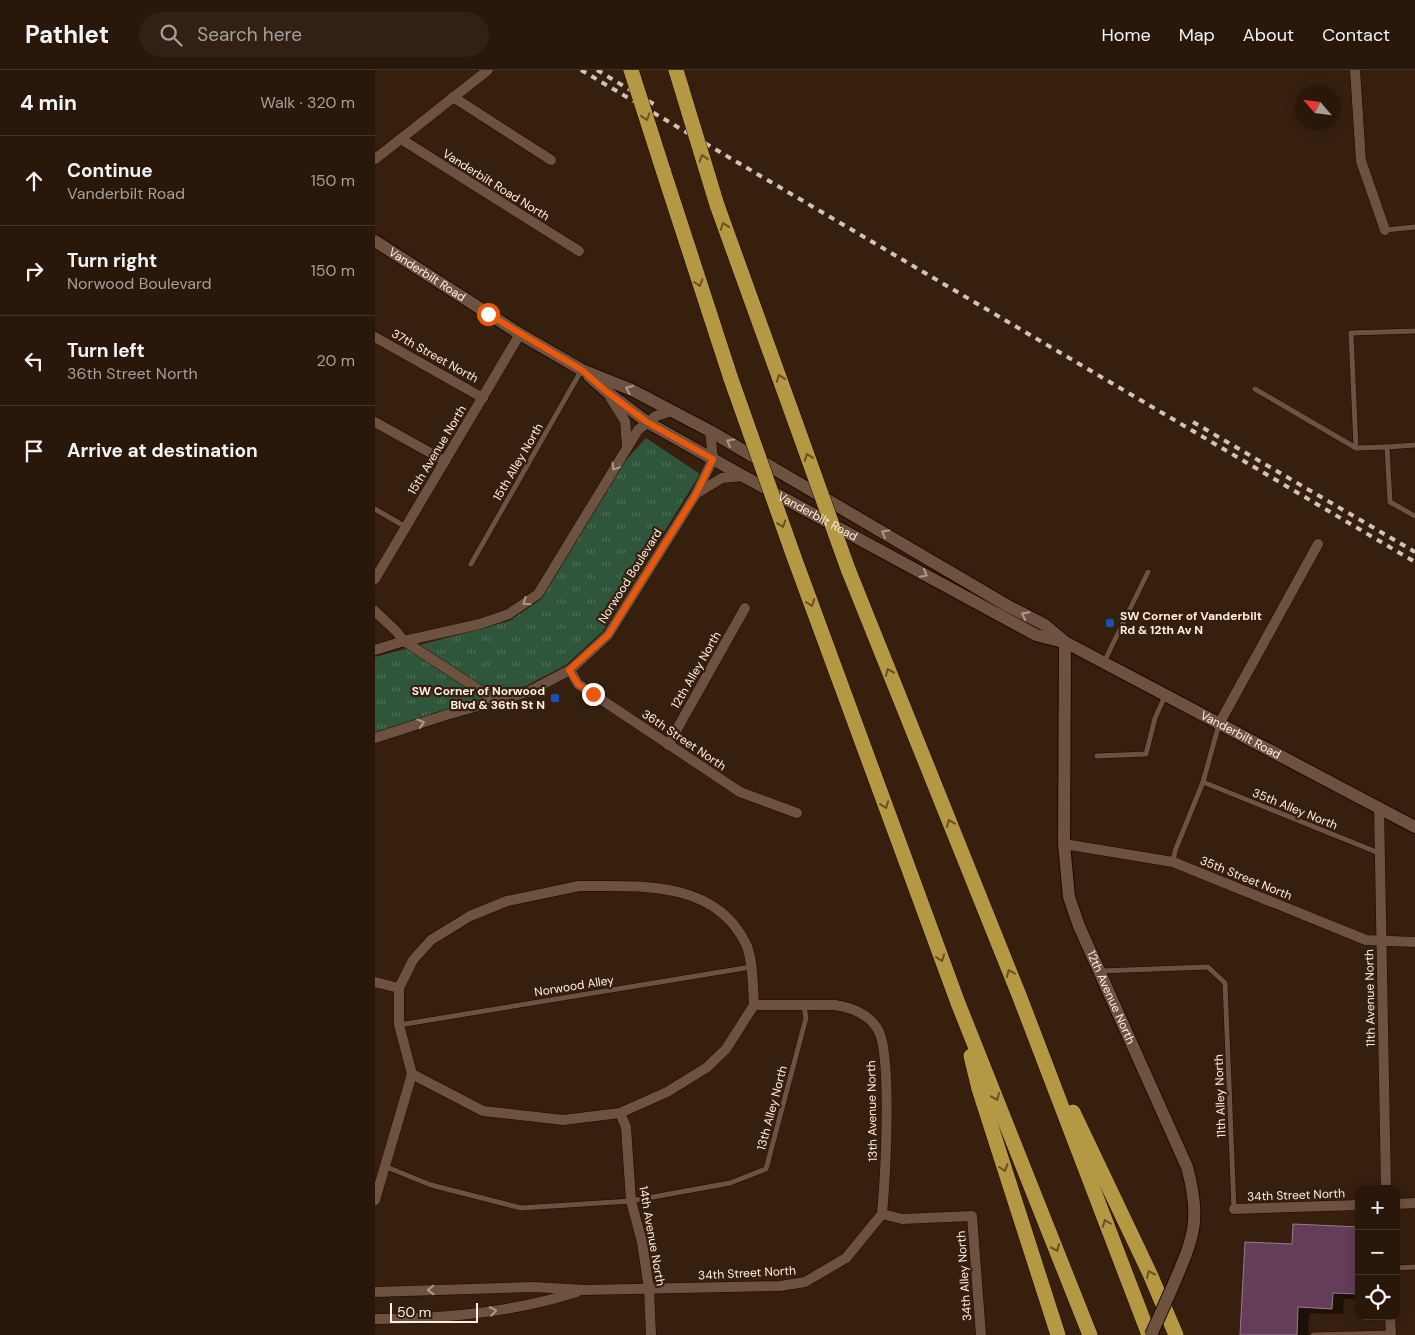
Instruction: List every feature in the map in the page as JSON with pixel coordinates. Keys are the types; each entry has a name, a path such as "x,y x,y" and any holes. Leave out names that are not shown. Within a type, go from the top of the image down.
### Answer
{"highway":[{"path":"631,70 731,380 794,557 958,1003 1090,1335"},
{"path":"675,70 717,205 848,569 1019,995 1150,1335"},
{"path":"1019,995 1177,1335"},
{"path":"958,1003 979,1089 1057,1330"}],"street":[{"path":"375,159 488,70"},
{"path":"1355,70 1361,161 1385,230"},
{"path":"453,97 551,160"},
{"name":"Vanderbilt Road North","path":"401,139 579,251"},
{"name":"Vanderbilt Road","path":"375,241 521,334 582,370 632,390 711,431 1008,606 1045,625 1065,642 1415,826"},
{"name":"15th Avenue North","path":"375,580 521,334"},
{"name":"37th Street North","path":"375,337 483,398"},
{"name":"Vanderbilt Road","path":"582,370 607,392 647,422 1036,635 1065,642"},
{"path":"607,392 625,421 627,446"},
{"path":"375,650 404,641 487,622 509,614 538,594 638,430 656,416 672,411"},
{"path":"375,422 445,462"},
{"name":"Norwood Boulevard","path":"375,738 446,715 498,702 528,692 569,670 608,635 696,494 713,459 711,431"},
{"path":"696,494 722,478 743,476"},
{"path":"1219,724 1318,544"},
{"name":"12th Alley North","path":"668,745 745,608"},
{"path":"375,611 404,641 498,702"},
{"name":"12th Avenue North","path":"1065,642 1064,844 1069,896 1079,926 1187,1167 1193,1190 1196,1214 1193,1234 1173,1288 1150,1335"},
{"name":"36th Street North","path":"569,670 578,684 740,792 797,813"},
{"name":"11th Avenue North","path":"1379,807 1386,1185"},
{"name":"35th Street North","path":"1064,844 1173,862 1366,940 1415,942"},
{"path":"375,1200 412,1074 399,1025 399,988 413,960 431,940 470,916 507,901 579,886 646,886 696,896 728,917 747,946 751,967 754,1006 726,1049 706,1068 667,1092 620,1113 563,1120 483,1111 412,1074"},
{"path":"375,982 399,988"},
{"name":"13th Avenue North","path":"804,1006 835,1005 848,1007 861,1012 878,1028 883,1050 886,1114 885,1177 882,1214"},
{"path":"754,1006 804,1006"},
{"name":"14th Avenue North","path":"620,1113 626,1127 631,1201 642,1242 649,1289 651,1335"},
{"path":"1400,1204 1415,1203"},
{"name":"34th Street North","path":"1234,1209 1355,1206"},
{"name":"34th Street North","path":"375,1292 534,1287 585,1290 780,1286 805,1282 846,1258 882,1214"},
{"name":"34th Alley North","path":"882,1214 902,1219 972,1216 981,1335"},
{"name":"34th Street North","path":"375,1319 463,1316 551,1300 585,1290"},
{"path":"1390,1320 1391,1334"}],"lane":[{"path":"1385,230 1415,227"},
{"path":"1356,448 1351,333 1415,331"},
{"name":"15th Alley North","path":"471,564 582,370"},
{"path":"1255,389 1356,448 1415,445"},
{"path":"1387,447 1390,502 1415,516"},
{"path":"375,509 406,527"},
{"path":"1104,663 1148,572"},
{"path":"1097,756 1146,754 1155,718 1165,696"},
{"path":"1173,862 1175,851 1203,782 1219,724"},
{"name":"35th Alley North","path":"1203,782 1379,853"},
{"name":"Norwood Alley","path":"399,1025 751,967"},
{"name":"11th Alley North","path":"1099,971 1208,967 1225,983 1234,1209"},
{"name":"13th Alley North","path":"631,1201 730,1183 766,1169 806,1018 804,1006"},
{"path":"384,1166 431,1185 521,1208 631,1201"},
{"path":"1400,1268 1415,1267"},
{"path":"1313,1335 1391,1334"}],"green space":[{"path":"646,438 700,474 603,631 566,665 526,686 375,733 375,657 509,621 540,600 625,461"}],"building":[{"path":"1293,1224 1355,1227 1355,1294 1333,1293 1332,1309 1298,1307 1297,1335 1240,1335 1245,1242 1292,1244"}],"railway":[{"path":"581,70 1415,562"},
{"path":"597,70 657,106"},
{"path":"1193,422 1415,552"}],"place":[{"name":"SW Corner of Vanderbilt Rd & 12th Av N","path":"1110,623"},
{"name":"SW Corner of Norwood Blvd & 36th St N","path":"555,698"}],"route":[{"path":"488,314 582,370 607,392 647,422 713,459 696,494 608,635 569,670 578,684 593,694"}]}
